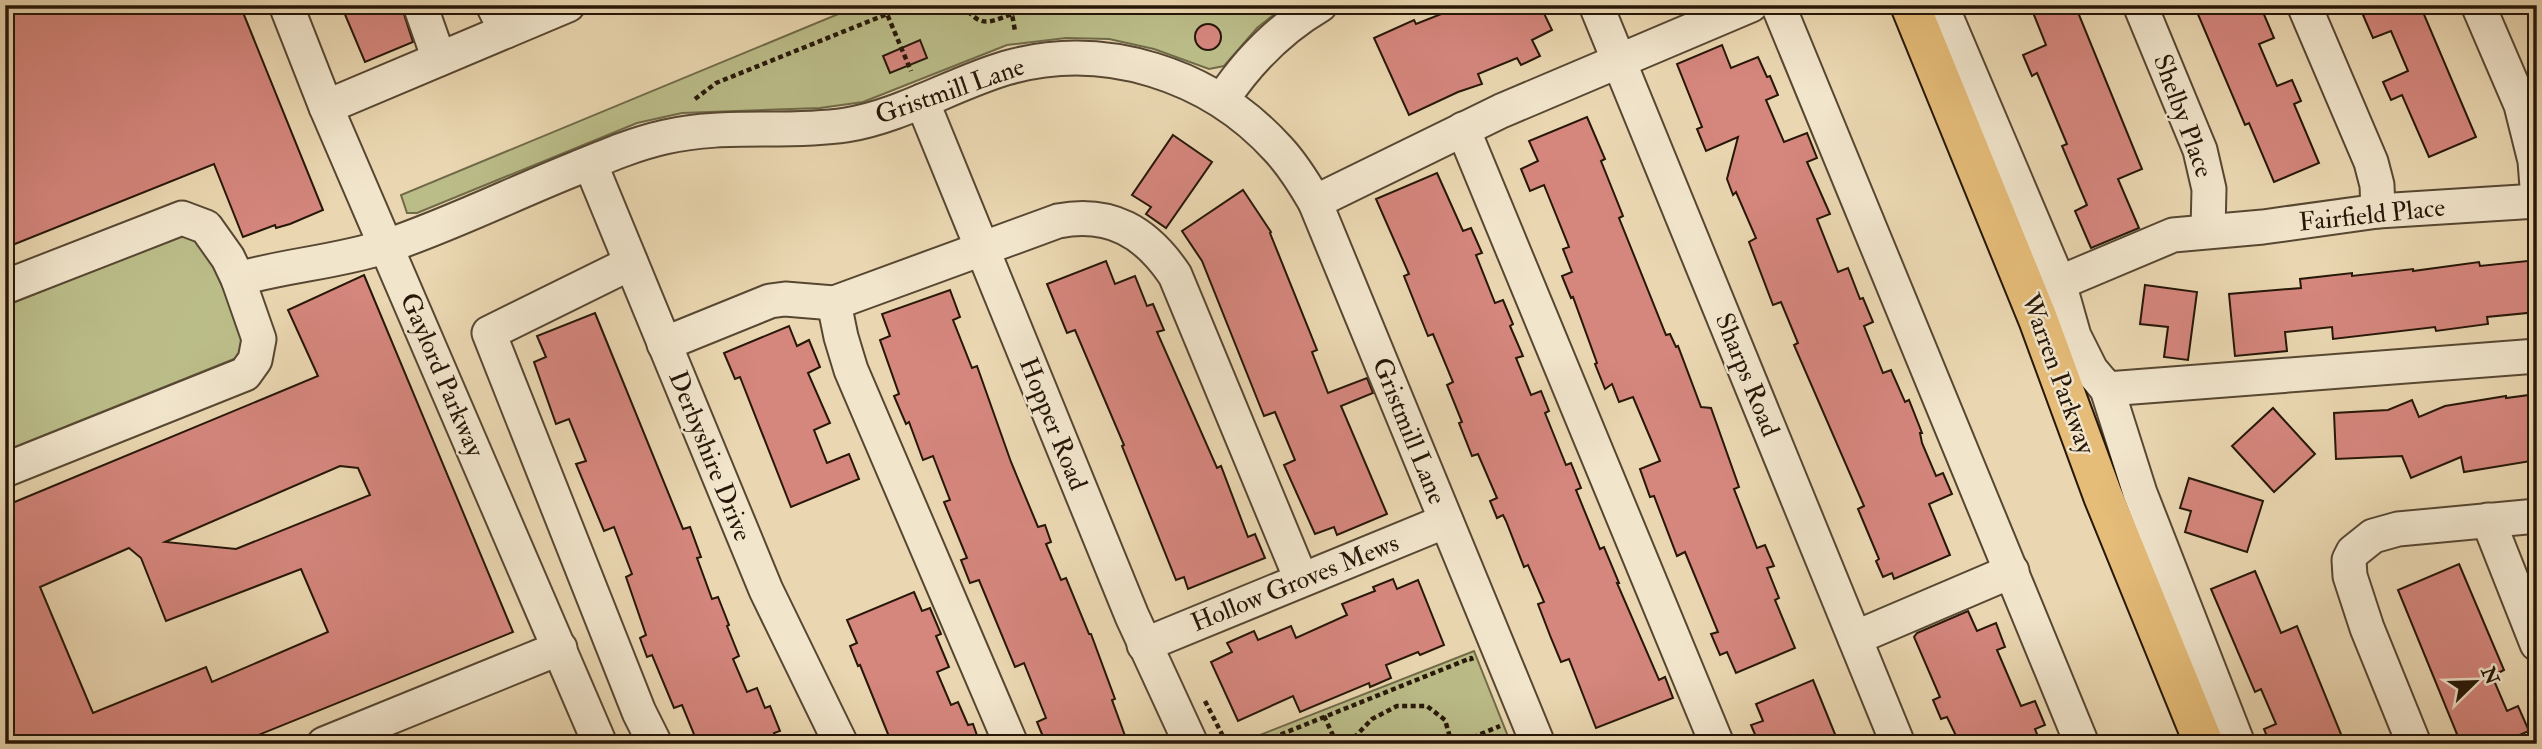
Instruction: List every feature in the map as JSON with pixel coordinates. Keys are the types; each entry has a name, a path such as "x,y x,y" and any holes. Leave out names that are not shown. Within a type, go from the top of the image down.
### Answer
{"main road":[{"name":"Warren Parkway","path":"1910,5 2033,306 2103,496 2204,744"}],"street":[{"name":"Gaylord Parkway","path":"285,5 326,107 600,744"},
{"path":"420,5 439,59"},
{"path":"326,107 439,59 499,18 568,5"},
{"path":"1222,100 1244,69 1269,42 1320,5"},
{"name":"Sharps Road","path":"1596,5 1898,744"},
{"path":"1315,201 1463,129 1618,60 1752,5"},
{"path":"1778,5 2082,744"},
{"path":"1941,5 2059,283 2074,337 2091,370 2107,389 2140,493 2238,744"},
{"name":"Shelby Place","path":"2140,5 2200,150 2209,189 2208,230"},
{"path":"2304,5 2371,162 2377,185 2378,211"},
{"path":"2478,5 2521,105 2535,161 2537,187"},
{"name":"Gristmill Lane","path":"238,279 386,246 639,143 668,136 847,124 876,118 916,86 1050,60 1110,60 1147,67 1189,82 1222,100 1252,123 1279,149 1315,201 1538,744"},
{"name":"Hopper Road","path":"916,86 1144,645 1191,744"},
{"path":"1463,129 1717,744"},
{"name":"Derbyshire Drive","path":"590,163 766,590 841,744"},
{"name":"Fairfield Place","path":"2059,283 2172,235 2263,227 2378,211 2537,201"},
{"path":"5,287 182,218 206,227 228,258 260,339 255,360 245,374 5,470"},
{"path":"664,344 770,301 785,299 834,303 1049,224 1084,218 1098,219 1125,228 1155,248 1183,290 1301,579"},
{"path":"631,263 489,333 639,712 655,744"},
{"path":"834,303 851,370 1012,744"},
{"path":"2107,389 2537,356"},
{"path":"2414,744 2354,589 2349,560 2353,552 2373,536 2398,529 2537,516"},
{"path":"2488,520 2537,644"},
{"name":"Hollow Groves Mews","path":"1144,645 1446,521"},
{"path":"1855,638 2012,571"},
{"path":"324,744 560,648"}],"path":[{"path":"695,99 716,83 909,5"},
{"path":"962,5 976,20 987,24 1033,5"},
{"path":"887,14 916,86"},
{"path":"1012,14 1015,31"},
{"path":"1257,744 1471,658 1476,669"},
{"path":"1348,744 1372,719 1397,705 1427,706 1445,720 1455,744 1500,726"},
{"path":"1495,714 1504,735"},
{"path":"1324,716 1337,744"}],"green space":[{"path":"860,5 1286,5 1257,28 1224,66 1209,69 1154,49 1109,39 1066,38 1007,45 863,102 820,108 682,113 637,123 417,213 407,213 401,195"},
{"path":"199,228 249,353 5,451 5,306"},
{"path":"1474,651 1511,744 1237,744"}],"building":[{"path":"5,5 240,5 323,210 290,224 276,228 275,225 243,237 214,164 5,248"},
{"path":"341,5 401,5 413,42 365,62"},
{"path":"1464,5 1540,5 1552,30 1532,40 1540,56 1521,65 1517,58 1478,74 1482,84 1409,115 1374,38 1414,20 1416,24"},
{"path":"2030,5 2075,5 2142,169 2118,179 2139,228 2091,248 2075,211 2087,205 2062,146 2067,144 2037,73 2032,76 2023,55 2046,45"},
{"path":"2194,5 2260,5 2274,38 2259,44 2277,86 2292,80 2301,101 2294,104 2319,163 2274,182 2249,123 2245,125"},
{"path":"2367,5 2420,5 2476,137 2429,157 2402,95 2391,100 2383,82 2408,71 2391,31 2373,38 2363,15 2370,12"},
{"path":"1208,24 1217,28 1221,37 1217,46 1208,50 1199,46 1195,37 1199,28"},
{"path":"920,40 927,58 890,73 883,56"},
{"path":"1722,45 1731,68 1758,57 1778,95 1766,100 1784,142 1807,133 1817,158 1807,162 1830,214 1817,219 1838,272 1848,268 1860,299 1863,298 1873,322 1864,326 1883,373 1891,370 1905,402 1909,400 1922,433 1922,443 1936,476 1943,473 1952,494 1929,504 1950,555 1894,579 1892,573 1883,577 1876,561 1879,559 1858,509 1864,506 1794,345 1798,343 1781,302 1773,305 1749,242 1756,238 1736,192 1733,195 1727,179 1738,137 1706,151 1697,129 1702,127 1677,64"},
{"path":"1587,117 1605,159 1601,161 1623,216 1619,218 1666,335 1670,334 1676,347 1678,346 1701,407 1711,408 1739,487 1734,489 1757,548 1765,545 1774,566 1767,568 1779,598 1775,600 1795,648 1736,673 1727,652 1720,655 1711,634 1718,632 1685,552 1677,556 1654,496 1650,497 1640,469 1660,461 1633,397 1619,402 1612,384 1605,389 1595,364 1597,363 1573,297 1571,298 1562,276 1572,272 1563,249 1569,247 1544,185 1530,191 1521,169 1538,161 1529,141"},
{"path":"1173,135 1212,162 1166,228 1146,214 1151,207 1132,195"},
{"path":"1437,173 1463,231 1471,228 1482,253 1476,255 1495,303 1503,300 1513,324 1510,326 1523,356 1516,358 1531,395 1541,391 1549,411 1545,413 1566,465 1571,463 1581,488 1576,490 1600,549 1604,547 1659,680 1665,677 1673,698 1596,728 1569,659 1561,662 1538,604 1544,602 1528,565 1524,567 1503,515 1497,518 1490,501 1497,498 1478,454 1472,456 1459,423 1462,422 1447,385 1453,382 1433,334 1428,336 1404,276 1409,274 1376,199"},
{"path":"1243,190 1271,232 1317,350 1312,352 1328,393 1367,378 1373,393 1341,406 1387,514 1337,535 1334,527 1315,534 1284,465 1295,460 1275,412 1264,416 1202,261 1182,231"},
{"path":"2537,260 2537,312 2487,317 2488,324 2436,331 2435,327 2333,339 2332,327 2285,332 2287,351 2235,356 2229,294 2301,288 2300,279 2352,273 2352,276 2479,262 2480,266"},
{"path":"1106,261 1115,284 1135,276 1147,306 1153,304 1164,330 1157,332 1217,468 1221,466 1248,537 1255,534 1265,558 1188,589 1184,577 1176,580 1122,446 1124,445 1075,330 1067,333 1047,284"},
{"path":"364,275 513,632 236,744 10,744 5,733 5,506 318,376 288,310","holes":["340,466 358,468 370,495 236,549 165,542","129,548 141,558 166,621 301,569 328,632 212,682 206,667 93,713 40,587"]},
{"path":"2145,285 2197,292 2188,360 2164,357 2168,327 2140,324"},
{"path":"950,290 960,317 953,320 972,368 977,366 1011,462 1038,527 1045,525 1051,542 1046,544 1061,580 1066,578 1091,634 1128,744 1046,744 1037,722 1046,718 1024,663 1015,667 979,580 970,583 961,560 967,558 944,502 950,500 933,456 923,460 909,422 906,424 894,396 899,394 880,340 890,336 882,314"},
{"path":"595,313 683,529 690,527 701,557 697,558 712,599 718,597 729,625 727,626 739,656 733,659 747,692 757,688 765,708 770,706 780,731 774,733 778,744 698,744 682,705 674,708 652,655 647,657 640,638 646,635 626,577 632,574 614,527 604,531 576,464 586,461 569,419 556,424 534,362 546,357 537,336"},
{"path":"789,326 797,346 809,340 820,367 808,373 830,423 814,430 827,463 849,454 859,479 791,507 740,377 735,379 724,353"},
{"path":"2537,394 2537,460 2464,472 2461,457 2411,478 2402,456 2336,459 2334,413 2388,410 2412,400 2419,417 2445,406"},
{"path":"2273,408 2315,454 2274,492 2232,446"},
{"path":"2189,478 2263,501 2247,552 2185,532 2191,511 2180,508"},
{"path":"2459,564 2504,670 2492,676 2507,711 2518,706 2529,731 2498,744 2461,744 2398,590"},
{"path":"2255,571 2281,633 2297,626 2345,744 2270,744 2264,729 2276,724 2261,689 2255,692 2211,589"},
{"path":"1393,579 1397,589 1418,580 1444,645 1386,665 1391,678 1370,687 1369,683 1300,712 1293,696 1238,721 1211,662 1232,652 1227,643 1254,631 1258,640 1291,626 1296,638 1347,615 1342,604 1375,591 1373,587"},
{"path":"914,592 922,611 930,608 941,634 936,636 949,667 937,672 951,705 958,702 968,725 973,724 980,744 892,744 860,665 858,666 850,646 857,643 847,620"},
{"path":"1968,611 1977,631 1996,623 2005,647 1997,650 2021,706 2035,701 2045,725 2035,729 2041,744 1960,744 1947,717 1941,719 1933,700 1940,697 1914,637 1917,633"},
{"path":"1813,680 1839,744 1759,744 1751,725 1763,721 1756,704"}]}
